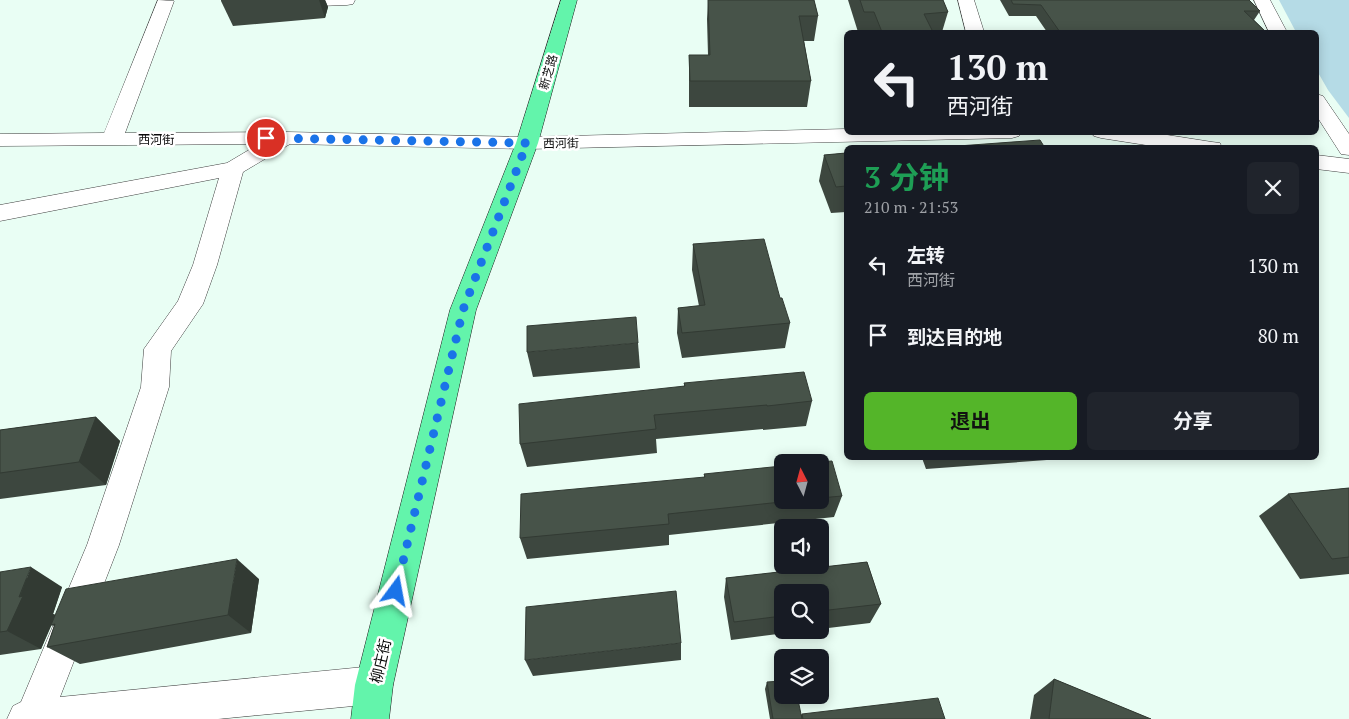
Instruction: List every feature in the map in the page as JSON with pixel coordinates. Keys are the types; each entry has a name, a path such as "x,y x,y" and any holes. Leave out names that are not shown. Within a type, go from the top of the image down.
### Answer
{"main road":[{"name":"新芝路","path":"527,143 569,0"},
{"name":"柳庄街","path":"372,702 463,310 527,143"}],"street":[{"path":"276,3 347,0"},
{"path":"966,0 974,30"},
{"path":"1262,0 1277,30"},
{"path":"112,139 166,1"},
{"path":"1319,104 1349,149"},
{"name":"西河街","path":"10,140 286,138 527,143 880,135"},
{"path":"1122,135 1191,145"},
{"path":"0,213 232,168 286,138"},
{"path":"1319,162 1349,166"},
{"path":"232,168 205,266 190,304 158,350 155,387 103,544 29,719 372,702"}],"shaded area":[{"path":"1279,0 1349,0 1349,118 1319,74 1319,30 1295,30"}],"building":[{"path":"708,0 814,0 818,16 799,16 811,81 690,81 689,55 710,55"},
{"path":"860,0 943,0 948,12 924,14 932,30 881,30 874,12 864,12"},
{"path":"1011,0 1249,0 1260,11 1244,11 1264,30 1059,30 1041,5 1013,4"},
{"path":"1040,140 1043,145 972,145"},
{"path":"844,153 844,186 836,187 824,155"},
{"path":"764,239 780,298 782,298 790,323 682,333 678,308 705,305 693,244"},
{"path":"636,317 638,343 527,352 527,326"},
{"path":"804,372 812,401 654,415 656,429 520,444 519,404 685,386 684,383"},
{"path":"96,417 79,462 0,473 0,430"},
{"path":"829,461 832,461 842,496 829,497"},
{"path":"774,467 774,503 668,514 669,524 520,538 521,494 705,477 704,474"},
{"path":"1349,488 1349,557 1332,559 1288,494"},
{"path":"237,559 228,615 47,647 55,624 51,625 66,589"},
{"path":"867,562 881,604 829,610 829,584 774,584 774,617 734,622 726,578 774,573 829,574 829,566"},
{"path":"31,567 19,597 23,596 7,631 0,632 0,572"},
{"path":"676,591 681,643 525,660 526,607"},
{"path":"1054,679 1151,719 1049,719"},
{"path":"767,682 774,682 774,704 799,704 802,719 773,719"},
{"path":"938,698 945,719 803,719 802,714"}],"route":[{"path":"266,138 527,143 463,310 396,591"}]}
